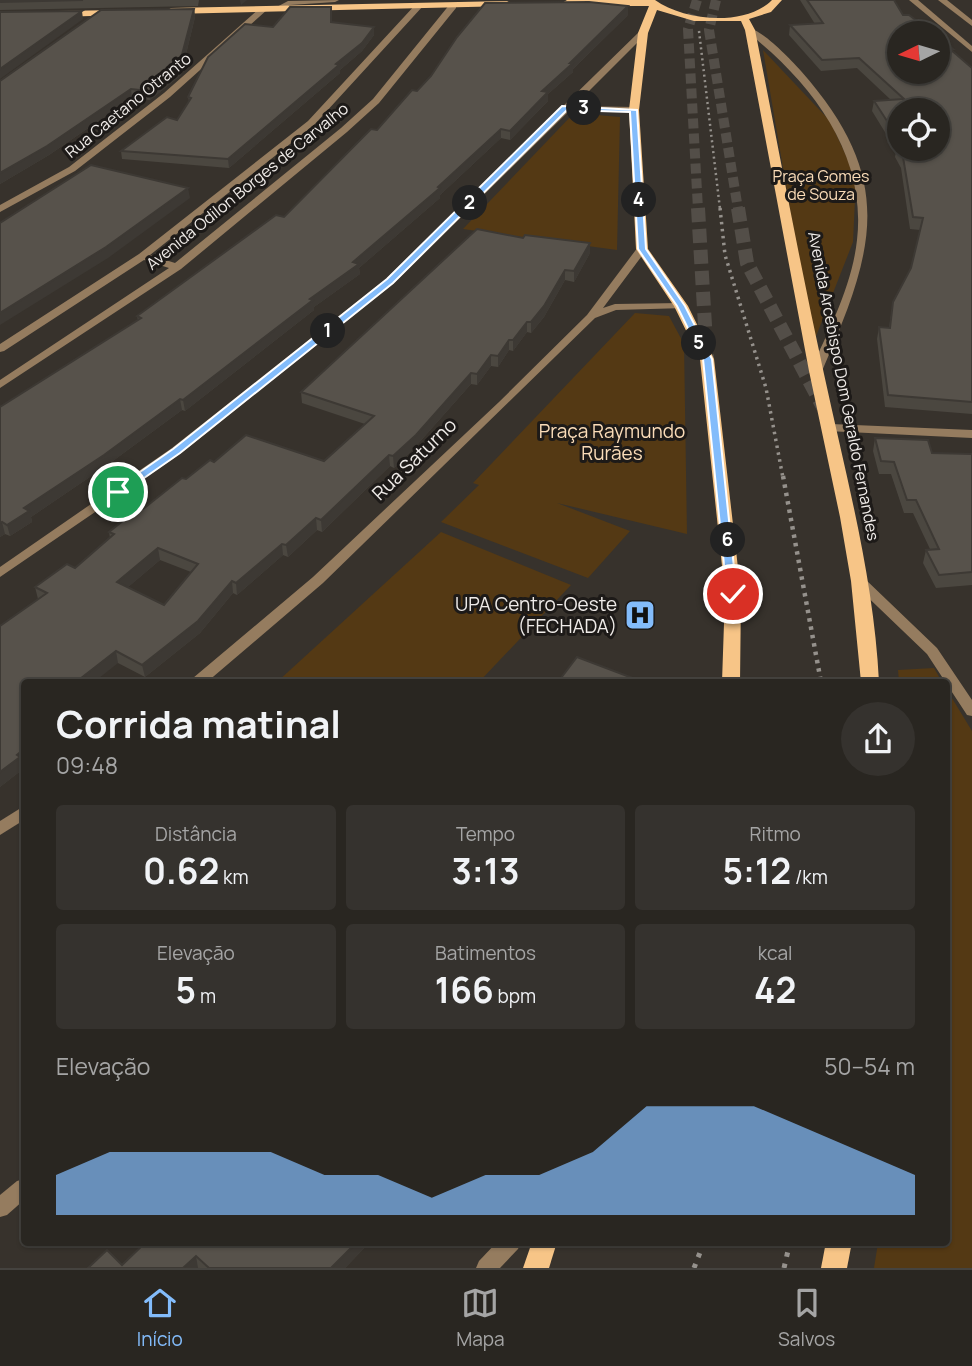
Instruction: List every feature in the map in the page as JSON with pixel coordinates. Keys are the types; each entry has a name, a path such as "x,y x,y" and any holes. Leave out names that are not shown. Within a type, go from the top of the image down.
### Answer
{"main road":[{"path":"550,3 651,3 680,15 747,24 773,7 777,0"},
{"path":"651,3 643,33 634,110 642,249 681,306 708,359 733,594 731,679"},
{"path":"156,12 522,4"},
{"path":"51,14 129,12"},
{"name":"Avenida Arcebispo Dom Geraldo Fernandes","path":"747,24 816,371 831,428 859,581 870,679"},
{"path":"536,1268 544,1246"},
{"path":"834,1268 838,1246"}],"street":[{"path":"277,9 288,4 335,0"},
{"path":"913,0 972,50"},
{"path":"943,0 972,24"},
{"name":"Avenida Odilon Borges de Carvalho","path":"0,349 144,256 317,124 419,6"},
{"name":"Avenida Odilon Borges de Carvalho","path":"0,385 177,267 339,129 376,101 453,6"},
{"name":"Rua Caetano Otranto","path":"0,209 72,169 167,95 264,9"},
{"path":"91,21 102,13"},
{"path":"747,24 836,119 858,172 863,203 863,240 840,314 816,371"},
{"path":"0,573 176,451 390,281 643,33"},
{"path":"565,108 634,110"},
{"name":"Rua Saturno","path":"202,679 318,580 591,317 642,249"},
{"path":"144,256 177,267"},
{"path":"591,317 615,307 681,306"},
{"path":"831,428 972,434"},
{"path":"859,581 932,651 972,711"},
{"path":"0,829 21,814"},
{"path":"0,1208 21,1190"},
{"path":"486,1268 507,1246"}],"path":[{"path":"698,27 725,255 766,388 820,679"},
{"path":"694,1268 702,1246"},
{"path":"784,1268 789,1246"}],"green space":[{"name":"Praça Gomes de Souza","path":"763,50 830,121 856,177 853,242 813,344"},
{"path":"574,113 620,117 617,250 463,229"},
{"name":"Praça Raymundo Rurães","path":"635,313 669,316 684,344 687,534 557,503 630,531 588,578 441,522 479,485 473,483"},
{"path":"441,532 571,585 482,679 280,679"},
{"path":"934,668 940,679 899,679 898,670"},
{"path":"950,695 972,731 972,1268 874,1268 878,1246 950,1246"}],"building":[{"path":"0,0 83,0 0,2"},
{"path":"807,0 894,0 903,15 909,15 917,21 887,21 887,84 859,58 822,60 790,25 823,23"},
{"path":"589,2 628,6 542,91 548,92 510,131 501,129 438,187 440,188 353,262 359,264 310,299 313,300 183,400 180,399 104,455 24,508 29,511 7,525 0,523 0,407 141,318 137,316 276,215 284,217 371,129 377,130 412,90 417,91 485,3"},
{"path":"290,7 331,7 331,22 374,27 362,43 336,64 339,65 228,159 121,151 167,117 177,120 191,98 188,97 208,57 245,24 273,27"},
{"path":"194,9 179,66 149,91 131,89 47,146 0,173 0,81 101,10"},
{"path":"82,11 0,69 0,12"},
{"path":"950,49 972,68 972,402 888,395 879,327 890,328 893,302 911,268 923,218 913,217 904,161 950,161 950,98 903,98 888,84 950,84"},
{"path":"887,100 887,121 874,101"},
{"path":"91,165 188,188 106,247 0,313 0,223"},
{"path":"477,229 523,238 525,235 590,243 574,271 565,270 544,306 531,322 527,322 513,340 509,340 498,356 491,355 477,374 471,373 416,435 393,456 389,455 321,520 316,518 236,583 232,581 198,621 142,665 116,651 80,679 21,679 21,752 17,755 20,757 0,772 0,626 47,593 35,587 67,564 75,568 114,534 109,532 139,508 143,509 210,460 214,462 246,435 324,461 374,416 301,392","holes":["158,548 198,564 164,605 117,582"]},
{"path":"875,438 928,440 932,453 972,454 972,572 939,575 926,550 939,549 916,500 907,500 894,462 881,461"},
{"path":"577,657 635,679 560,679"},
{"path":"142,1246 353,1246 331,1268 209,1268 196,1256 183,1268 88,1268 107,1250 122,1265"}],"tunnel":[{"path":"697,0 688,29 698,209"},
{"path":"716,0 709,30 738,209"},
{"path":"698,208 707,359"},
{"path":"738,208 747,263 823,407"}],"place":[{"name":"UPA Centro-Oeste (FECHADA)","path":"640,615"}],"route":[{"path":"118,492 176,451 390,281 565,108 634,110 642,249 681,306 708,359 733,594"}]}
